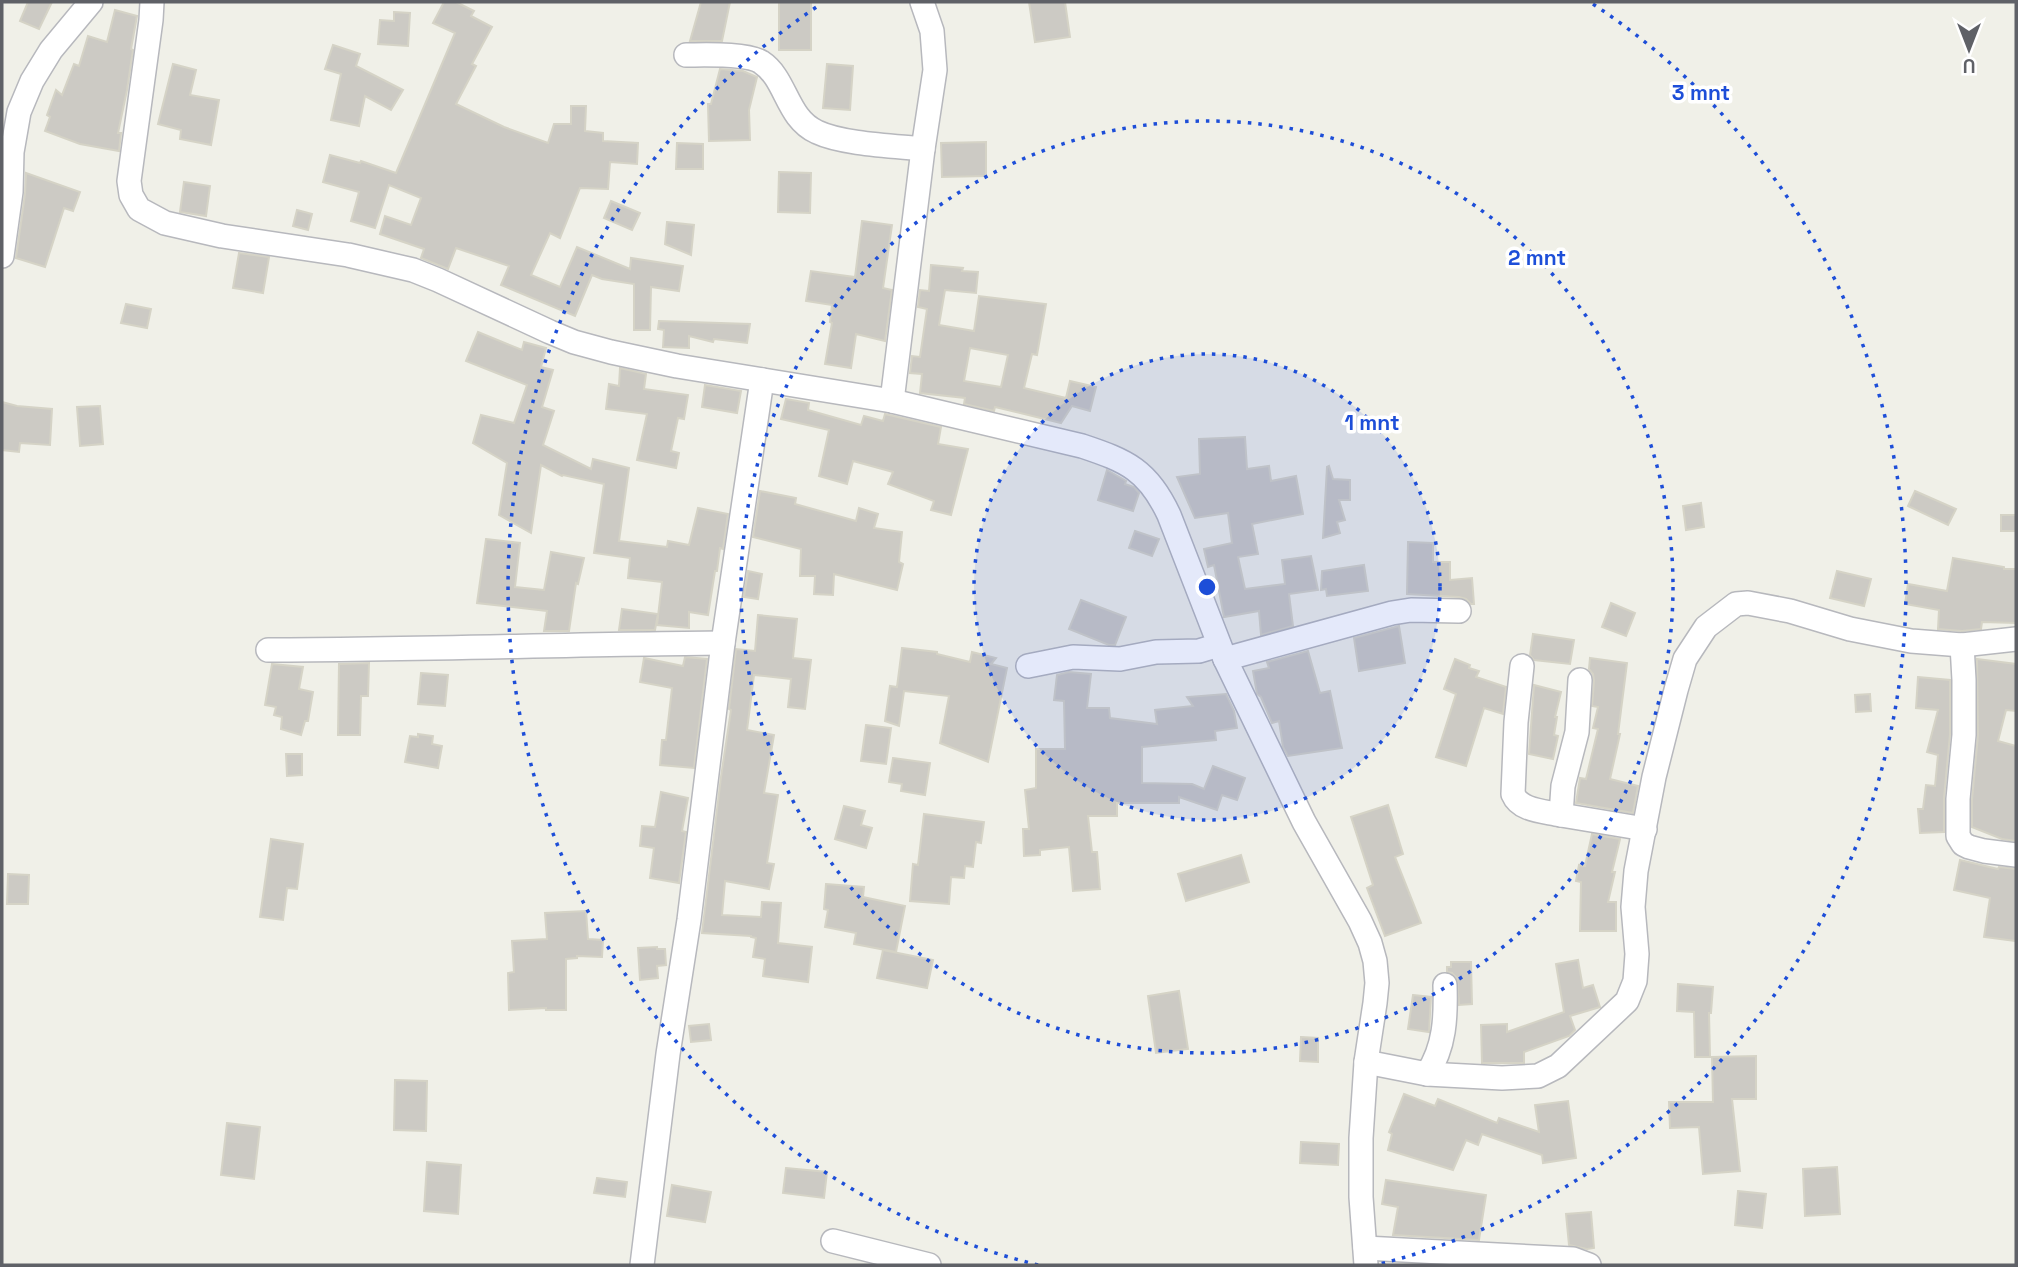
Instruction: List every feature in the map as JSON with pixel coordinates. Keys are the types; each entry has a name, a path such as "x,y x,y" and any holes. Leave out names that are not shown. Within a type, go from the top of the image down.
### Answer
{"street":[{"path":"2,256 11,192 12,152 19,112 32,81 45,60 91,2"},
{"path":"152,2 129,181 131,195 139,209 147,215 165,223 222,236 348,255 413,270 574,342 640,360 892,401 1082,446 1133,467 1160,495 1222,652 1299,811 1370,943 1377,983 1366,1062 1361,1138 1365,1256 1573,1259 1589,1265"},
{"path":"892,401 935,70 932,31 922,2"},
{"path":"686,55 736,56 760,61 774,75 797,118 816,132 838,139 923,149"},
{"path":"642,1265 723,643 762,380"},
{"path":"1366,1062 1427,1074 1502,1078 1538,1076 1558,1066 1627,1001 1635,981 1637,954 1633,906 1636,871 1654,777 1685,659 1706,627 1736,604 1748,603 1790,611 1850,629 1911,641 1962,645 2016,639"},
{"path":"1028,666 1073,657 1120,659 1156,652 1222,652 1392,613 1411,610 1459,611"},
{"path":"268,650 409,650 594,643 723,643"},
{"path":"1962,645 1964,735 1958,799 1958,836 1963,844 1969,847 2016,855"},
{"path":"1522,666 1513,794 1517,802 1522,806 1561,815 1645,829"},
{"path":"1561,815 1563,786 1577,732 1580,680"},
{"path":"1427,1074 1442,1044 1446,1013 1445,985"},
{"path":"833,1241 877,1259 929,1265"}],"building":[{"path":"28,2 52,2 39,29 20,21"},
{"path":"444,2 456,2 474,11 471,16 492,27 472,64 476,66 456,104 504,127 548,143 554,124 571,124 571,106 586,106 585,131 603,133 603,141 638,143 637,164 610,162 608,189 580,188 560,238 550,233 531,275 560,287 577,247 630,269 631,258 683,266 679,291 651,287 650,330 634,330 634,284 592,275 575,316 501,285 509,266 456,248 448,269 421,258 424,249 380,234 385,216 411,225 421,198 389,185 375,228 351,221 359,192 323,182 330,155 360,163 361,161 396,173 455,33 433,23"},
{"path":"701,2 730,2 722,41 690,41"},
{"path":"779,2 811,2 811,50 779,50"},
{"path":"1029,2 1065,2 1070,37 1035,42"},
{"path":"115,10 137,16 118,133 121,133 119,151 80,144 45,131 50,117 47,115 56,90 62,95 74,64 79,66 88,36 107,42"},
{"path":"394,12 410,13 408,46 378,44 380,20 394,21"},
{"path":"333,45 360,54 356,66 403,90 391,110 365,96 359,126 331,120 341,74 325,69"},
{"path":"173,64 196,70 190,95 219,100 211,145 180,139 181,130 158,124"},
{"path":"827,64 853,66 850,110 823,108"},
{"path":"720,69 743,71 757,77 749,110 750,140 709,141 708,104 711,104"},
{"path":"986,142 986,176 942,177 941,143"},
{"path":"677,143 703,144 703,169 676,169"},
{"path":"779,172 811,173 810,213 778,212"},
{"path":"26,173 80,192 73,211 64,208 45,267 16,258"},
{"path":"184,182 210,186 206,216 180,212"},
{"path":"611,201 640,213 632,230 604,218"},
{"path":"297,210 312,214 308,230 293,226"},
{"path":"862,221 892,225 883,288 892,290 885,341 856,334 851,368 825,364 832,323 832,305 806,301 811,271 855,277"},
{"path":"667,222 694,225 691,255 665,244"},
{"path":"239,253 269,257 263,293 233,288"},
{"path":"931,265 978,272 976,293 945,290 939,325 974,331 979,296 1046,304 1037,355 1032,354 1024,388 1066,398 1070,381 1096,387 1090,411 1072,406 1061,423 995,407 994,411 964,404 965,398 920,393 922,374 910,373 912,356 920,357 927,309 918,307 920,290 929,291","holes":["970,348 1008,355 1001,387 964,381"]},
{"path":"126,304 151,309 147,328 121,323"},
{"path":"659,321 750,324 747,343 714,339 713,342 689,336 689,348 663,347 664,330 658,329"},
{"path":"478,332 522,350 524,342 546,348 541,367 553,370 542,407 554,411 543,445 591,469 593,459 629,468 619,541 667,547 668,541 689,545 698,508 728,514 708,615 689,612 689,628 657,625 662,582 628,578 630,558 594,553 604,484 562,476 541,465 531,533 499,515 507,463 473,443 481,415 514,423 527,385 466,361"},
{"path":"620,368 646,374 644,389 688,395 684,419 678,418 671,451 679,453 676,468 637,460 647,414 606,409 609,384 619,386"},
{"path":"705,385 741,391 737,413 702,407"},
{"path":"786,399 809,403 808,410 861,425 864,416 883,421 885,414 941,427 938,444 968,449 951,515 931,510 934,501 888,484 893,472 853,461 847,484 819,476 829,430 781,419"},
{"path":"2,402 52,409 50,445 20,443 19,452 2,450"},
{"path":"100,406 103,444 80,446 77,407"},
{"path":"1245,437 1247,469 1269,466 1271,481 1296,476 1303,514 1252,524 1258,554 1238,557 1245,589 1285,584 1282,560 1311,556 1318,590 1289,594 1293,626 1261,635 1259,611 1224,617 1214,565 1208,567 1204,549 1232,543 1228,513 1195,518 1177,477 1200,474 1199,439"},
{"path":"1329,466 1333,479 1350,480 1350,500 1339,500 1345,520 1337,522 1340,533 1323,538 1327,467"},
{"path":"1107,470 1126,481 1125,484 1134,487 1139,493 1133,511 1098,500"},
{"path":"760,491 796,498 795,504 856,521 859,508 878,514 874,528 902,532 899,562 903,564 897,590 834,574 833,595 814,594 815,576 800,576 801,549 753,537"},
{"path":"1915,491 1956,509 1948,525 1908,506"},
{"path":"1701,503 1704,527 1686,530 1683,506"},
{"path":"2001,515 2016,515 2016,531 2001,531"},
{"path":"1135,531 1159,539 1152,556 1129,548"},
{"path":"486,539 520,543 515,587 544,590 551,552 584,558 578,584 576,583 569,631 544,631 547,611 477,603"},
{"path":"1408,542 1433,543 1433,562 1450,562 1450,580 1472,578 1474,604 1459,597 1407,594"},
{"path":"1953,558 2016,569 2016,623 1982,622 1981,629 1962,631 1938,629 1939,610 1905,604 1908,584 1947,591"},
{"path":"1364,565 1368,591 1327,596 1326,589 1321,590 1322,571"},
{"path":"748,571 762,574 758,599 744,597"},
{"path":"1837,571 1871,579 1864,606 1830,598"},
{"path":"1081,600 1126,617 1115,645 1069,629"},
{"path":"1611,603 1635,613 1626,636 1602,627"},
{"path":"622,609 658,614 655,630 619,630"},
{"path":"758,615 797,619 793,658 811,660 805,709 788,707 791,679 754,675 747,730 774,735 764,793 778,795 767,863 774,864 769,889 725,881 722,915 761,917 762,902 781,903 778,943 812,947 808,982 763,976 765,959 753,957 756,938 702,933 731,710 736,649 755,651"},
{"path":"1399,626 1405,663 1359,671 1354,638"},
{"path":"1533,634 1574,640 1570,664 1534,660 1530,655"},
{"path":"902,648 937,652 970,662 972,652 996,658 991,664 1007,668 988,762 940,743 949,696 904,691 899,726 885,721 890,686 897,687"},
{"path":"1308,651 1320,693 1330,691 1342,748 1288,756 1283,747 1279,721 1272,723 1261,697 1257,694 1253,671 1269,668 1267,662"},
{"path":"685,657 707,659 694,768 660,765 672,688 640,682 644,658 683,666"},
{"path":"1590,658 1627,663 1620,734 1610,779 1638,786 1633,813 1576,803 1580,778 1586,779 1598,729 1593,728 1598,707 1592,706 1594,681 1589,669"},
{"path":"1455,659 1479,671 1476,677 1506,687 1503,714 1484,708 1466,766 1436,757 1456,694 1444,689"},
{"path":"1977,659 2016,664 2016,711 2006,710 1998,741 2016,746 2016,841 2002,839 1972,827 1978,735"},
{"path":"369,663 368,696 361,696 360,735 338,735 339,664"},
{"path":"272,664 303,667 299,689 313,692 308,721 305,721 301,735 281,729 282,717 274,715 276,707 265,705"},
{"path":"1069,672 1091,674 1087,708 1109,708 1110,718 1157,724 1155,710 1193,706 1187,697 1226,694 1234,711 1237,728 1215,731 1216,740 1142,747 1142,783 1192,784 1204,789 1213,766 1245,778 1237,800 1222,795 1217,810 1179,797 1179,803 1117,803 1117,816 1088,816 1092,852 1097,852 1100,889 1073,891 1069,847 1040,850 1040,855 1024,856 1023,829 1029,829 1025,790 1036,788 1036,749 1065,749 1064,701 1054,700 1057,675"},
{"path":"421,673 448,675 445,706 418,704"},
{"path":"1918,677 1950,680 1950,734 1944,832 1920,833 1918,809 1923,809 1926,785 1935,786 1938,755 1927,752 1938,710 1916,708"},
{"path":"1534,685 1561,692 1555,717 1554,735 1558,736 1553,759 1529,754"},
{"path":"1870,694 1871,711 1856,712 1855,695"},
{"path":"866,725 891,728 886,764 861,761"},
{"path":"418,734 433,736 432,744 442,746 438,768 405,762 410,736 418,737"},
{"path":"286,754 302,754 302,775 287,776"},
{"path":"893,758 930,763 925,795 901,791 902,784 889,782"},
{"path":"661,792 688,798 682,831 686,832 679,883 650,878 654,848 640,846 642,826 655,827"},
{"path":"1388,805 1403,854 1395,857 1421,923 1385,936 1367,888 1373,885 1351,817"},
{"path":"844,806 865,811 861,825 872,828 866,848 835,839"},
{"path":"924,814 984,822 981,843 976,842 973,867 965,866 964,878 951,877 949,904 910,901 913,864 918,865"},
{"path":"1592,834 1620,839 1608,902 1616,902 1616,931 1580,931 1581,882 1576,881 1579,865 1585,866"},
{"path":"271,839 303,844 297,889 287,888 283,920 260,917"},
{"path":"1241,855 1249,882 1186,901 1178,874"},
{"path":"1960,860 1998,869 2016,869 2016,941 1984,937 1990,898 1954,890"},
{"path":"8,874 29,875 28,904 7,904"},
{"path":"826,884 864,887 863,897 905,906 896,952 854,944 856,933 825,927 828,910 824,909"},
{"path":"586,911 588,939 603,940 602,957 577,956 566,959 566,1010 509,1010 508,973 514,972 512,941 547,939 545,913"},
{"path":"638,948 665,949 666,965 657,966 658,978 640,980"},
{"path":"883,950 933,960 927,988 877,978"},
{"path":"1578,960 1583,988 1593,985 1600,1007 1570,1016 1575,1030 1569,1036 1524,1052 1524,1063 1482,1063 1481,1025 1507,1024 1507,1032 1564,1012 1556,964"},
{"path":"1451,962 1471,962 1472,1004 1459,1005 1457,978 1447,972"},
{"path":"1678,984 1713,987 1709,1013 1710,1057 1695,1057 1694,1012 1677,1011"},
{"path":"1179,991 1188,1049 1156,1053 1148,996"},
{"path":"1413,995 1431,997 1429,1032 1408,1029"},
{"path":"709,1024 711,1040 691,1042 689,1026"},
{"path":"1301,1037 1318,1038 1318,1062 1300,1061"},
{"path":"1756,1056 1756,1099 1732,1099 1740,1171 1703,1174 1699,1127 1670,1128 1669,1102 1713,1102 1712,1057"},
{"path":"395,1080 427,1081 426,1131 394,1130"},
{"path":"1404,1094 1435,1106 1438,1099 1497,1123 1499,1118 1539,1132 1535,1105 1568,1101 1576,1158 1543,1163 1542,1155 1482,1134 1478,1145 1466,1140 1453,1170 1388,1150 1392,1134 1389,1132"},
{"path":"227,1123 260,1127 254,1179 221,1175"},
{"path":"1301,1142 1339,1144 1338,1165 1300,1163"},
{"path":"427,1162 461,1165 458,1214 424,1211"},
{"path":"1837,1167 1840,1214 1805,1216 1803,1169"},
{"path":"786,1168 827,1172 824,1198 783,1193"},
{"path":"597,1178 627,1182 625,1197 594,1193"},
{"path":"1386,1180 1486,1195 1479,1240 1393,1235 1398,1207 1382,1204"},
{"path":"672,1185 711,1192 705,1222 667,1216"},
{"path":"1738,1191 1766,1194 1762,1228 1735,1225"},
{"path":"1591,1212 1594,1248 1569,1245 1566,1214"}]}
